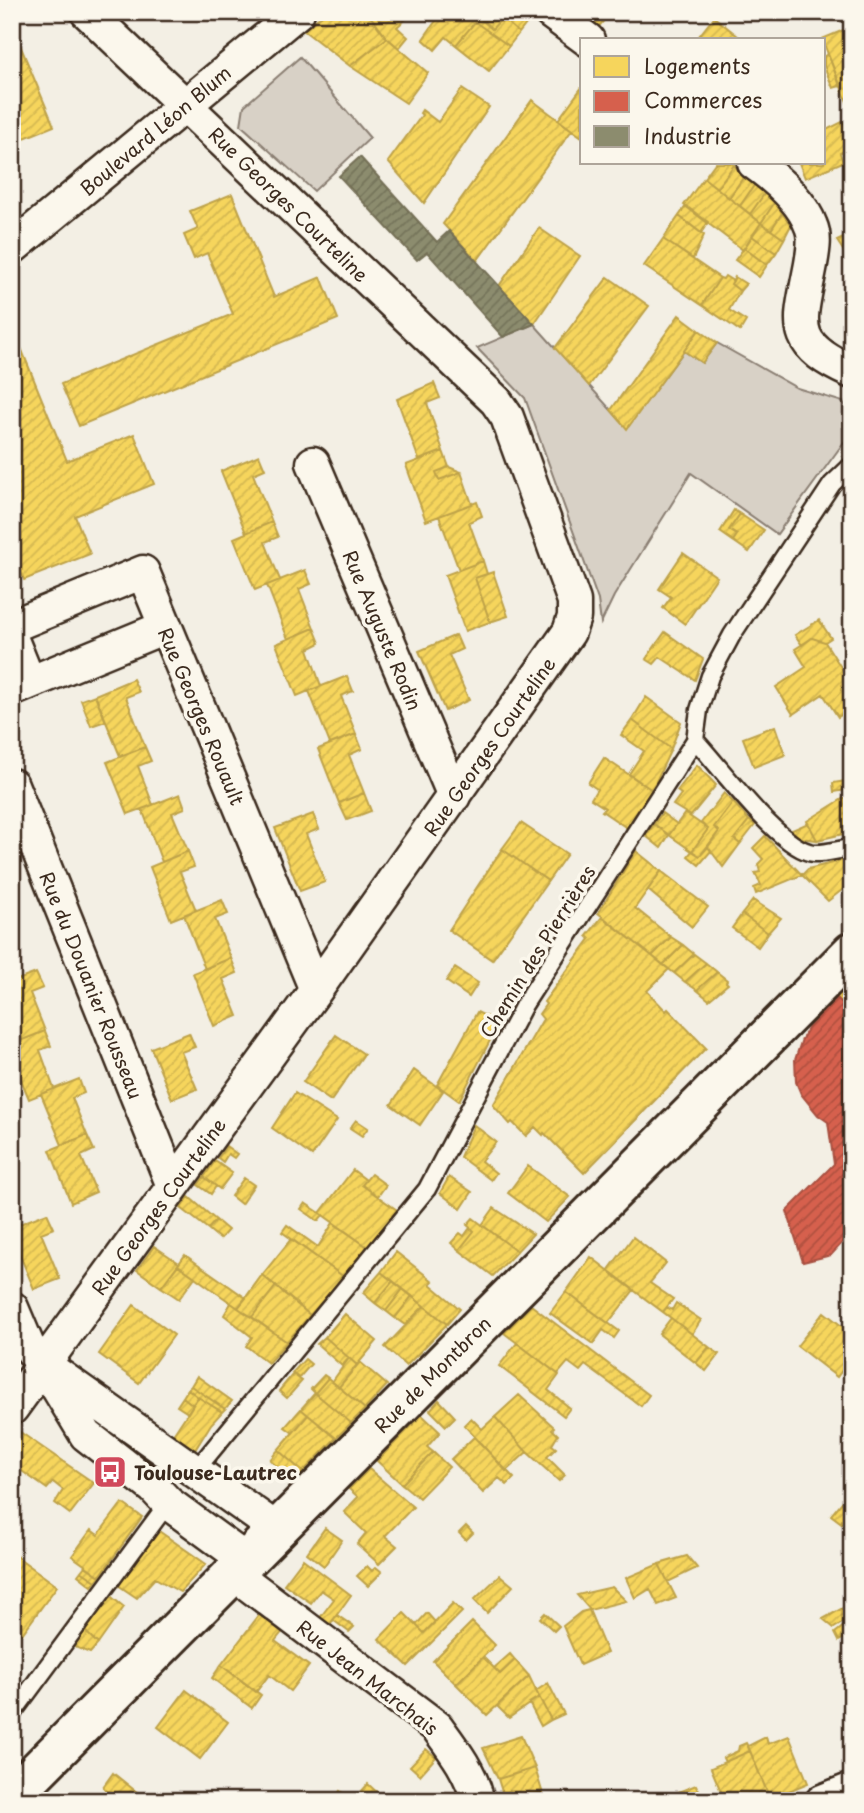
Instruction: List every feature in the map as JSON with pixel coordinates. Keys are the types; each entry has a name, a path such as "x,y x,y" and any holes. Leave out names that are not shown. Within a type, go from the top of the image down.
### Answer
{"main road":[{"name":"Rue de Montbron","path":"12,1796 852,952"}],"street":[{"path":"88,12 185,106"},
{"name":"Boulevard Léon Blum","path":"12,248 298,12"},
{"path":"551,12 585,38"},
{"name":"Rue Georges Courteline","path":"12,1408 454,796 569,632 574,617 574,601 507,416 496,401 185,106"},
{"path":"755,164 795,199 812,227 813,250 802,315 802,335 820,356 852,372"},
{"name":"Rue Auguste Rodin","path":"313,463 454,796"},
{"name":"Rue Georges Rouault","path":"12,626 143,572 316,990"},
{"path":"12,640 21,686 165,627"},
{"name":"Rue du Douanier Rousseau","path":"12,785 173,1186"},
{"name":"Rue Jean Marchais","path":"12,1308 28,1346 43,1364 86,1435 154,1488 240,1567 437,1727 459,1756 475,1788 478,1801"},
{"path":"43,1364 278,1530"},
{"path":"822,1801 852,1789"}],"lane":[{"name":"Chemin des Pierrières","path":"195,1471 427,1189 524,1005 695,740 699,710 710,676 732,635 832,484 852,465"},
{"path":"695,740 779,835 797,848 814,853 852,848"},
{"path":"12,1714 168,1503"}],"shaded area":[{"path":"300,57 370,138 314,191 241,125 244,106"},
{"path":"534,324 627,428 684,351 702,363 717,343 797,388 843,402 852,417 852,431 777,534 691,473 614,596 601,623 598,600 525,398 477,348"}],"building: Logements":[{"path":"326,12 367,12 387,38 350,66 303,30"},
{"path":"367,12 400,12 406,19 397,27 408,37 399,48 385,36"},
{"path":"442,12 473,12 492,29 502,18 519,33 509,46 475,22 456,45 446,37 435,50 423,39"},
{"path":"482,12 520,12 530,19 519,33 502,18 492,29 479,17"},
{"path":"572,12 611,12 596,30"},
{"path":"845,12 852,12 852,114 826,49 824,38 851,27"},
{"path":"714,17 740,38 702,38 699,36"},
{"path":"475,22 509,46 489,71 456,45"},
{"path":"12,26 54,126 12,143"},
{"path":"387,38 428,73 406,103 350,66"},
{"path":"828,54 840,86 833,88 826,71"},
{"path":"462,89 489,107 424,203 388,162 422,115 422,110 438,122"},
{"path":"580,90 580,136 558,120"},
{"path":"532,100 572,130 477,261 443,224"},
{"path":"842,122 852,127 852,147 840,153 843,162 805,178 799,164 826,164 826,130"},
{"path":"714,164 734,165 717,188 704,178"},
{"path":"734,165 745,175 729,198 717,188"},
{"path":"745,175 755,184 740,206 729,198"},
{"path":"704,178 761,223 743,250 684,205"},
{"path":"755,184 765,193 750,214 740,206"},
{"path":"765,193 775,202 761,223 750,214"},
{"path":"232,194 274,297 321,277 338,319 79,426 61,384 233,314 207,253 194,259 184,235 198,229 190,211"},
{"path":"775,202 782,213 771,230 761,223"},
{"path":"686,206 708,222 701,233 679,216"},
{"path":"782,213 791,225 784,239 771,230"},
{"path":"679,216 704,235 693,259 663,239"},
{"path":"761,223 784,239 776,253 752,236"},
{"path":"539,228 580,256 534,324 499,286"},
{"path":"852,234 852,258 849,259 837,241"},
{"path":"752,236 776,253 767,265 744,248"},
{"path":"663,239 720,278 702,305 644,266"},
{"path":"744,248 767,265 759,277 735,260"},
{"path":"725,276 733,281 731,284 740,291 729,310 746,321 740,331 702,305 720,278"},
{"path":"608,277 649,306 589,386 555,348"},
{"path":"735,277 746,284 740,291 731,284"},
{"path":"679,315 699,330 627,429 611,410"},
{"path":"699,330 717,343 702,363 684,351"},
{"path":"21,348 67,461 134,434 154,484 75,516 90,554 24,580 12,552 12,351"},
{"path":"434,383 440,398 427,403 443,451 419,460 397,399"},
{"path":"443,451 449,467 436,472 439,480 461,472 472,504 426,521 406,465"},
{"path":"259,455 265,469 253,474 272,522 246,533 221,471"},
{"path":"449,467 461,472 439,480 436,472"},
{"path":"477,502 482,516 469,522 483,561 459,570 439,516"},
{"path":"734,510 740,514 729,530 737,535 733,541 720,532"},
{"path":"740,514 764,530 749,552 733,541 737,535 729,530"},
{"path":"272,522 278,537 265,542 280,580 255,590 234,538"},
{"path":"683,553 717,577 685,624 663,608 671,597 659,589"},
{"path":"483,561 487,574 475,578 490,622 465,631 445,575"},
{"path":"305,570 311,584 299,589 314,628 288,639 267,585"},
{"path":"493,572 508,616 490,622 475,578"},
{"path":"819,620 831,638 825,642 812,638 802,645 795,635"},
{"path":"314,628 320,643 308,649 321,686 297,696 276,644"},
{"path":"665,632 703,659 695,680 660,657 654,664 646,659"},
{"path":"456,635 462,649 449,655 469,700 445,711 419,651"},
{"path":"812,638 825,642 842,669 847,666 852,673 852,708 838,717 823,694 793,714 776,687 806,667 795,649"},
{"path":"347,676 353,691 341,696 356,734 330,744 309,691"},
{"path":"133,679 139,692 126,697 145,747 120,756 95,695"},
{"path":"95,695 106,721 91,726 81,700"},
{"path":"646,697 681,722 671,749 632,720"},
{"path":"632,720 671,749 652,790 629,774 644,751 621,735"},
{"path":"775,726 785,755 754,767 743,738"},
{"path":"356,734 362,749 349,755 364,793 339,803 318,749"},
{"path":"145,747 151,761 138,766 153,805 128,814 107,762"},
{"path":"604,758 652,790 627,828 602,811 605,808 591,799 597,789 588,783"},
{"path":"697,765 716,785 691,816 673,805 681,794 677,791"},
{"path":"852,780 852,789 834,792 833,783"},
{"path":"364,793 371,811 347,820 339,803"},
{"path":"724,793 733,802 714,827 719,831 700,856 692,851 708,829 701,823"},
{"path":"180,794 185,808 172,813 188,851 162,862 142,809"},
{"path":"844,798 852,798 852,832 817,840 807,821"},
{"path":"733,802 749,820 734,839 740,844 723,867 708,847 719,831 714,827"},
{"path":"662,813 677,824 669,835 654,824"},
{"path":"685,813 708,829 692,851 669,835"},
{"path":"313,814 319,829 306,834 325,882 300,891 275,828"},
{"path":"749,820 755,825 740,844 734,839"},
{"path":"521,823 567,854 548,881 502,849"},
{"path":"808,823 817,840 799,838 792,830"},
{"path":"654,824 669,835 661,848 646,836"},
{"path":"765,836 802,875 756,894 754,888 761,885 755,873 760,872 758,864 763,859 753,848"},
{"path":"708,847 711,851 699,865 688,856 692,851 700,856"},
{"path":"502,849 548,881 492,960 449,930"},
{"path":"188,851 194,867 180,872 196,910 171,920 150,867"},
{"path":"636,851 661,871 635,908 671,937 652,956 598,913"},
{"path":"852,858 852,882 828,901 802,875 808,869"},
{"path":"661,871 708,907 692,927 648,890"},
{"path":"222,900 228,914 215,919 231,958 205,969 184,915"},
{"path":"753,900 781,918 768,933 742,914"},
{"path":"742,914 768,933 758,947 732,928"},
{"path":"602,917 669,969 647,991 706,1048 584,1173 544,1133 543,1135 535,1127 526,1136 512,1122 510,1124 493,1105 543,1019 539,1014 546,1004 544,1002 590,939 587,936"},
{"path":"671,937 683,945 663,965 652,956"},
{"path":"683,945 694,954 674,973 663,965"},
{"path":"694,954 706,963 685,982 674,973"},
{"path":"231,958 237,973 223,979 238,1016 214,1026 193,973"},
{"path":"706,963 717,972 697,990 685,982"},
{"path":"455,968 478,983 469,997 446,981"},
{"path":"717,972 728,984 709,1000 697,990"},
{"path":"36,973 43,988 30,993 45,1031 20,1041 12,1023 12,982"},
{"path":"852,981 852,1013 836,997"},
{"path":"477,1012 499,1023 459,1101 437,1085"},
{"path":"45,1031 51,1046 40,1050 54,1089 29,1099 12,1058 12,1044"},
{"path":"189,1033 195,1047 181,1052 197,1089 172,1099 151,1048"},
{"path":"336,1035 364,1054 331,1101 303,1082"},
{"path":"414,1070 443,1091 420,1125 391,1105"},
{"path":"79,1079 84,1093 72,1098 87,1135 62,1145 41,1094"},
{"path":"295,1093 337,1120 312,1156 272,1128"},
{"path":"356,1120 368,1128 362,1136 350,1128"},
{"path":"474,1125 496,1142 481,1161 496,1173 491,1180 460,1157"},
{"path":"87,1135 94,1150 81,1156 96,1192 71,1203 50,1150"},
{"path":"226,1146 237,1154 234,1158 228,1154 223,1162 218,1158"},
{"path":"215,1161 232,1173 220,1189 204,1177"},
{"path":"528,1166 570,1197 546,1222 508,1193"},
{"path":"353,1170 366,1180 362,1185 397,1210 369,1248 320,1213"},
{"path":"371,1174 386,1185 378,1196 362,1185"},
{"path":"204,1177 216,1186 211,1194 198,1185"},
{"path":"449,1177 472,1192 461,1209 440,1193"},
{"path":"244,1178 254,1185 241,1204 231,1196"},
{"path":"189,1197 216,1220 208,1229 181,1208"},
{"path":"305,1203 323,1215 318,1221 301,1209"},
{"path":"494,1208 533,1234 517,1251 482,1225"},
{"path":"47,1213 54,1228 41,1233 60,1279 34,1289 12,1236 12,1227"},
{"path":"473,1218 517,1251 493,1276 459,1250 474,1231 467,1225"},
{"path":"216,1220 228,1230 220,1239 208,1229"},
{"path":"333,1223 369,1248 344,1277 282,1232 287,1225 318,1247"},
{"path":"470,1228 474,1231 459,1250 451,1243 460,1233 464,1236"},
{"path":"633,1237 666,1263 650,1283 673,1299 663,1312 608,1271"},
{"path":"291,1239 344,1277 310,1315 262,1275"},
{"path":"154,1246 179,1263 161,1287 137,1270"},
{"path":"396,1252 433,1281 430,1284 460,1309 447,1324 381,1272"},
{"path":"185,1255 246,1298 238,1308 178,1265"},
{"path":"591,1257 634,1290 608,1323 566,1292"},
{"path":"178,1265 195,1277 179,1299 161,1287"},
{"path":"381,1272 393,1281 375,1303 363,1293"},
{"path":"262,1275 276,1286 252,1317 238,1308"},
{"path":"393,1281 403,1289 386,1311 375,1303"},
{"path":"276,1286 310,1315 287,1342 252,1317"},
{"path":"403,1289 412,1296 395,1318 386,1311"},
{"path":"566,1292 619,1331 614,1338 603,1330 593,1344 550,1313"},
{"path":"412,1296 424,1306 405,1325 395,1318"},
{"path":"231,1303 287,1342 268,1363 246,1346 252,1337 224,1315"},
{"path":"676,1303 701,1320 692,1334 663,1312 667,1307 672,1310"},
{"path":"134,1305 174,1335 139,1383 99,1354"},
{"path":"531,1305 649,1395 641,1406 585,1365 580,1371 568,1362 558,1374 504,1333"},
{"path":"424,1306 447,1324 406,1366 385,1347"},
{"path":"824,1312 852,1334 852,1357 837,1377 797,1346"},
{"path":"345,1314 377,1341 357,1365 325,1337"},
{"path":"671,1318 709,1347 696,1363 659,1334"},
{"path":"325,1337 349,1358 342,1366 317,1344"},
{"path":"517,1343 559,1375 548,1390 570,1408 564,1416 499,1366"},
{"path":"709,1347 719,1354 706,1371 696,1363"},
{"path":"349,1358 357,1365 339,1387 332,1382"},
{"path":"305,1359 311,1364 299,1378 292,1373"},
{"path":"360,1362 387,1385 365,1409 339,1387"},
{"path":"293,1374 302,1381 287,1398 279,1391"},
{"path":"324,1375 328,1378 315,1393 311,1389"},
{"path":"197,1376 232,1401 225,1409 191,1386"},
{"path":"328,1378 365,1409 351,1423 315,1393"},
{"path":"191,1386 225,1409 222,1412 198,1397 188,1389"},
{"path":"188,1389 198,1397 193,1405 183,1397"},
{"path":"315,1393 351,1423 336,1438 301,1409"},
{"path":"519,1395 554,1427 552,1429 558,1435 552,1445 556,1448 547,1457 565,1475 559,1481 527,1452 495,1417"},
{"path":"183,1397 193,1405 188,1413 177,1406"},
{"path":"198,1397 222,1412 195,1450 173,1435"},
{"path":"439,1400 455,1417 446,1426 430,1410"},
{"path":"301,1409 308,1415 293,1433 285,1427"},
{"path":"308,1415 336,1438 303,1472 278,1450"},
{"path":"422,1415 440,1432 427,1447 433,1452 402,1484 377,1461"},
{"path":"495,1417 527,1452 506,1471 464,1425 471,1418 482,1429"},
{"path":"20,1432 94,1483 70,1514 55,1503 63,1490 53,1482 47,1489 12,1464 12,1443"},
{"path":"474,1437 514,1478 507,1485 499,1478 483,1493 451,1459"},
{"path":"278,1450 303,1472 293,1482 270,1460"},
{"path":"433,1452 449,1467 419,1498 402,1484"},
{"path":"369,1469 413,1507 385,1536 397,1546 379,1564 357,1544 366,1533 344,1512 358,1497 349,1489"},
{"path":"852,1490 852,1531 831,1515"},
{"path":"122,1503 142,1517 100,1576 72,1556 91,1530 98,1535"},
{"path":"466,1526 473,1533 466,1540 459,1533"},
{"path":"325,1528 342,1540 324,1566 307,1553"},
{"path":"156,1529 206,1564 180,1592 155,1578 137,1598 115,1583"},
{"path":"12,1553 57,1586 22,1634 12,1627"},
{"path":"687,1556 697,1568 668,1582 659,1564"},
{"path":"303,1559 351,1595 328,1627 319,1619 334,1599 321,1590 311,1603 284,1584"},
{"path":"659,1564 676,1598 658,1605 650,1589 635,1598 626,1578"},
{"path":"85,1566 100,1576 96,1581 81,1571"},
{"path":"367,1566 372,1571 376,1567 382,1572 368,1586 357,1576"},
{"path":"81,1571 96,1581 92,1586 78,1575"},
{"path":"500,1575 513,1586 487,1613 474,1600"},
{"path":"612,1587 626,1601 590,1610 577,1595"},
{"path":"108,1594 124,1607 98,1644 83,1629"},
{"path":"453,1603 462,1612 408,1666 379,1639 404,1613 424,1633"},
{"path":"852,1603 852,1617 834,1628 823,1619"},
{"path":"589,1610 607,1653 580,1665 563,1626 581,1612"},
{"path":"427,1613 435,1622 424,1633 416,1625"},
{"path":"545,1613 559,1626 554,1631 540,1618"},
{"path":"260,1614 283,1631 275,1641 309,1666 290,1691 269,1675 256,1692 221,1665"},
{"path":"337,1615 354,1627 349,1632 333,1620"},
{"path":"472,1622 495,1645 456,1684 433,1661"},
{"path":"849,1622 852,1634 839,1641 835,1633"},
{"path":"83,1629 98,1644 90,1653 70,1645"},
{"path":"510,1654 515,1660 500,1674 494,1668"},
{"path":"483,1657 500,1674 515,1660 529,1676 487,1715 456,1684"},
{"path":"221,1665 261,1695 252,1708 212,1678"},
{"path":"529,1676 539,1697 509,1718 497,1706"},
{"path":"548,1683 564,1714 551,1720 536,1691"},
{"path":"186,1690 228,1722 200,1759 158,1727"},
{"path":"539,1697 551,1720 541,1726 529,1703"},
{"path":"521,1736 535,1768 498,1779 483,1748"},
{"path":"789,1736 808,1783 770,1799 748,1746 766,1737 768,1744"},
{"path":"746,1743 750,1751 725,1762 723,1758 738,1751 739,1746"},
{"path":"426,1749 436,1757 420,1775 410,1766"},
{"path":"750,1751 770,1799 725,1801 711,1768"},
{"path":"535,1768 545,1801 505,1801 498,1779"},
{"path":"113,1773 148,1801 100,1801 107,1791 103,1787"},
{"path":"368,1784 380,1795 375,1801 353,1801"},
{"path":"696,1785 703,1801 671,1801 668,1796"},
{"path":"340,1791 353,1801 332,1801"}],"building: Commerces":[{"path":"837,998 852,1013 852,1232 831,1255 803,1262 787,1211 834,1164 828,1122 818,1115 801,1094 796,1082 795,1060 809,1027"}],"building: Industrie":[{"path":"360,157 437,242 449,231 534,324 503,337 427,252 417,260 339,176"}],"place":[{"name":"Toulouse-Lautrec","path":"110,1472"}]}
